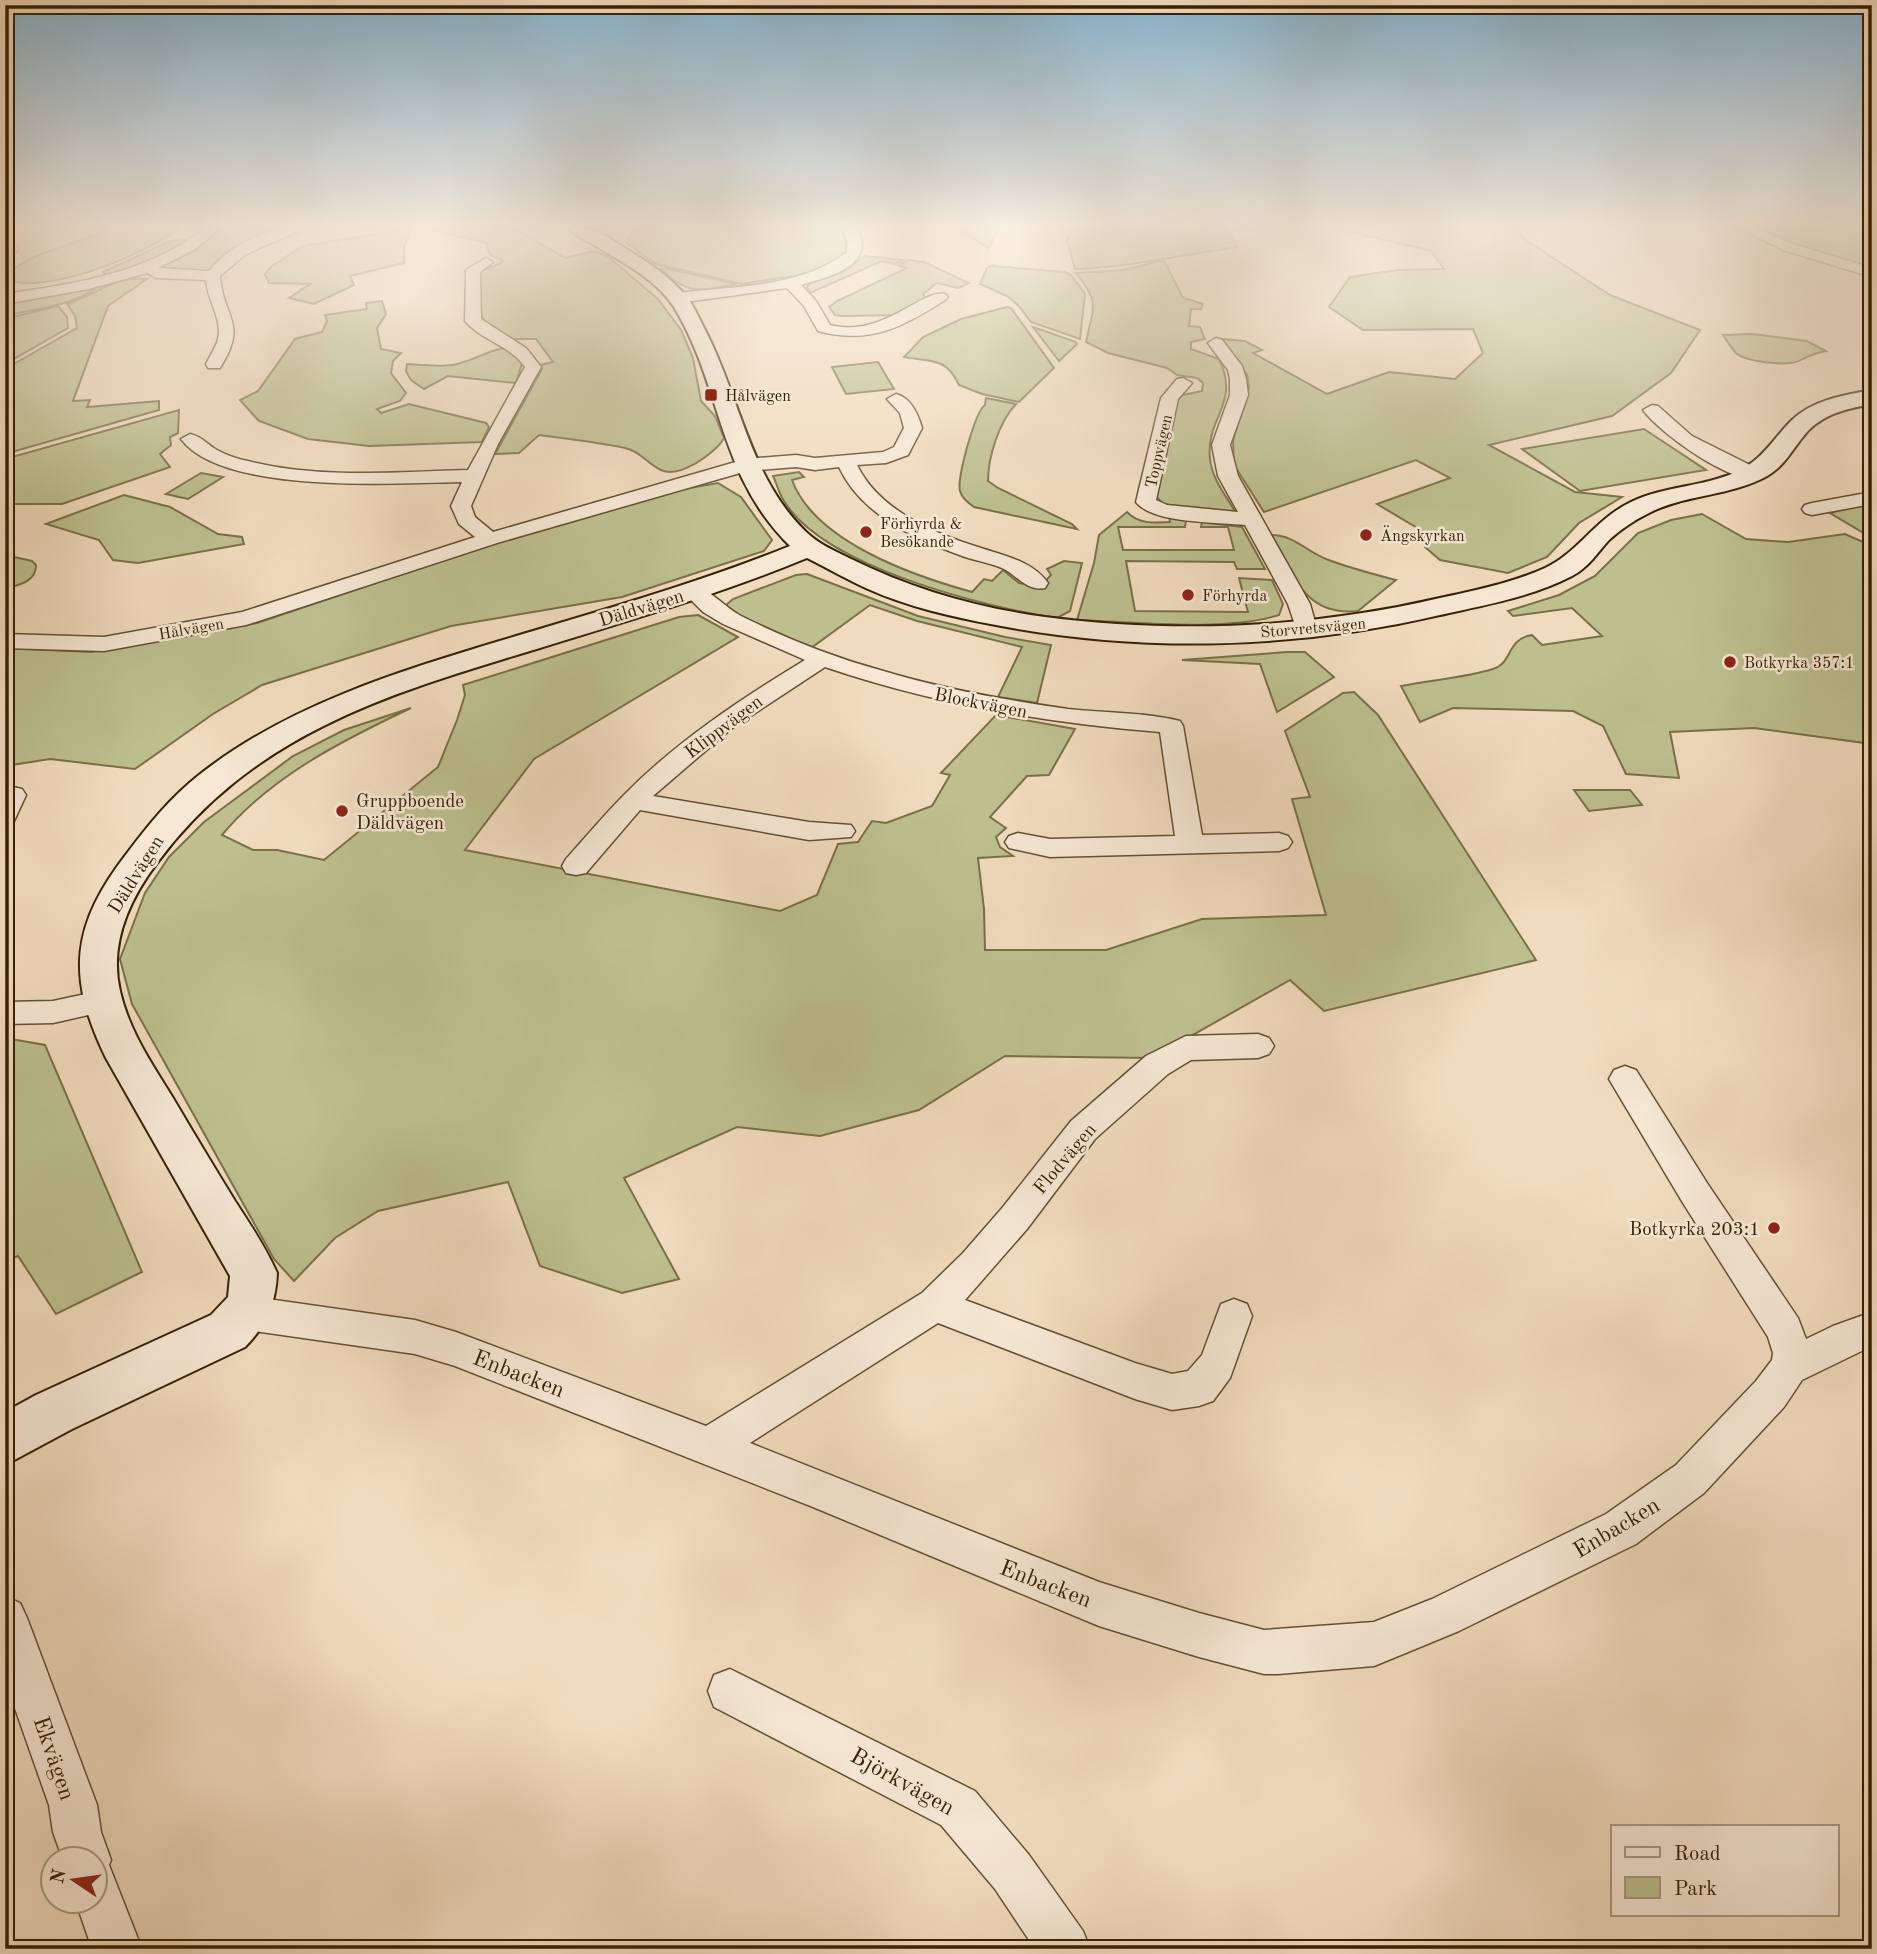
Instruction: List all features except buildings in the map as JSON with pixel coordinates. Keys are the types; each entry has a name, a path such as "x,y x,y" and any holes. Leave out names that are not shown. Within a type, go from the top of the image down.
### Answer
{"street":[{"path":"214,364 227,338 224,318"},
{"path":"473,318 487,333 512,343 526,354 533,367 472,476 461,506 466,520 490,539"},
{"name":"Storvretsvägen","path":"689,318 710,356 746,466 762,495 785,525 808,548 885,587 981,616 1066,629 1187,634 1306,629 1374,621 1510,590 1558,573 1575,563 1611,524 1647,504 1723,486 1753,474 1773,462 1795,430 1827,407 1872,397"},
{"path":"819,318 824,328 850,335 869,332 897,318"},
{"path":"1216,343 1236,370 1238,379 1239,395 1222,445 1227,476 1298,604 1306,629"},
{"name":"Toppvägen","path":"1183,383 1170,398 1146,502 1163,511 1249,519"},
{"path":"746,466 796,461 815,464 886,457 901,451 913,428 908,412 896,399"},
{"path":"1652,410 1669,428 1725,462 1753,474"},
{"path":"190,439 199,449 222,461 281,472 349,476 472,476"},
{"path":"846,461 849,472 863,489 881,506 909,525 969,551 1005,562 1037,583"},
{"name":"Hålvägen","path":"5,641 103,644 246,618 490,539 660,488 746,466"},
{"path":"1812,509 1872,498"},
{"name":"Däldvägen","path":"247,1313 253,1293 254,1273 120,1044 104,1001 98,975 99,935 126,881 171,819 203,788 244,756 286,730 355,699 440,668 693,591 808,548"},
{"name":"Blockvägen","path":"693,591 717,613 821,660 916,689 1042,714 1171,726 1190,845"},
{"name":"Klippvägen","path":"576,866 633,801 711,732 821,660"},
{"path":"633,801 808,831 842,831"},
{"path":"1018,842 1050,848 1279,842"},
{"path":"5,1013 53,1012 104,1001"},
{"name":"Flodvägen","path":"710,1446 935,1305 976,1264 1015,1218 1083,1130 1157,1065 1186,1048 1258,1046"},
{"path":"1625,1079 1695,1194 1785,1330 1792,1353 1789,1367"},
{"path":"935,1305 1135,1381 1172,1392 1199,1388 1217,1365 1234,1315"},
{"path":"5,1440 107,1387 196,1349 228,1331 247,1313"},
{"name":"Enbacken","path":"247,1313 415,1337 456,1349 710,1446 1112,1608 1199,1636 1264,1652 1374,1644 1444,1616 1621,1529 1690,1479 1770,1394 1789,1367 1872,1329"},
{"name":"Ekvägen","path":"5,1618 73,1805 82,1846"},
{"name":"Björkvägen","path":"730,1691 958,1808 1012,1872 1065,1949"},
{"path":"106,1916 117,1949"}],"green space":[{"path":"67,318 68,328 5,364 5,319"},
{"path":"75,318 104,318 73,401 90,400 87,407 159,401 159,410 5,454 5,369 77,328"},
{"path":"326,318 383,318 377,328 381,349 401,353 393,361 391,373 406,393 400,401 377,409 381,413 409,404 486,423 489,427 482,442 369,446 308,439 259,421 240,400 258,391 295,339 322,332"},
{"path":"483,318 672,318 681,330 693,358 701,401 715,416 724,438 713,451 696,463 669,472 625,448 539,435 519,453 495,454 542,369 540,365 553,362 536,339 513,339 486,324"},
{"path":"1018,318 1054,368 1019,402 982,394 959,385 949,370 937,362 904,357 923,337 961,319"},
{"path":"1028,318 1082,318 1080,339 1031,322"},
{"path":"1092,318 1190,318 1189,326 1200,327 1205,339 1191,342 1191,349 1219,359 1225,375 1225,400 1212,432 1210,445 1211,466 1216,480 1236,513 1166,507 1155,495 1178,396 1202,391 1203,383 1197,378 1177,375 1167,368 1108,353 1086,342"},
{"path":"1346,318 1670,318 1700,330 1671,373 1612,416 1489,445 1575,492 1622,497 1579,523 1547,557 1508,573 1440,560 1425,547 1424,532 1377,504 1450,478 1416,460 1264,512 1234,465 1233,440 1249,388 1247,375 1222,339 1245,341 1262,350 1253,353 1327,394 1389,372 1455,379 1483,353 1473,329 1363,330"},
{"path":"1033,327 1076,342 1077,344 1059,361"},
{"path":"1753,334 1807,341 1826,351 1795,362 1758,361 1736,353 1723,335"},
{"path":"509,347 523,360 516,383 448,376 424,389 411,380 406,371 407,364 452,365"},
{"path":"878,362 894,389 846,394 832,367"},
{"path":"986,398 1016,404 1004,420 996,440 988,481 1077,529 974,507 962,496 960,484 964,459 976,419 985,405"},
{"path":"179,410 178,433 170,437 171,445 160,454 170,467 62,504 8,504 5,501 5,459"},
{"path":"1644,429 1706,470 1580,491 1522,449"},
{"path":"799,472 804,477 792,480 804,502 844,538 896,566 949,585 972,592 984,579 992,581 1003,570 1019,583 1040,587 1051,575 1047,569 1064,561 1082,563 1070,611 1057,618 949,594 869,564 833,546 804,525 784,501 773,476"},
{"path":"201,473 223,477 188,499 166,494"},
{"path":"718,483 741,497 772,540 764,551 622,597 451,626 262,685 213,714 135,769 50,759 5,766 5,648 91,652 257,623 489,545 678,490"},
{"path":"124,495 170,507 218,534 242,537 244,544 138,563 113,560 99,540 46,524"},
{"path":"1872,502 1872,538 1830,513"},
{"path":"1127,512 1136,519 1147,522 1170,522 1169,516 1186,520 1185,527 1118,527 1123,550 1234,550 1228,527 1201,527 1202,522 1242,527 1265,569 1237,569 1234,562 1126,561 1135,611 1248,612 1239,578 1272,580 1283,604 1279,615 1207,625 1077,620 1094,563 1099,535"},
{"path":"1702,514 1746,539 1788,542 1845,534 1872,546 1872,744 1754,728 1670,732 1679,778 1626,774 1603,726 1573,711 1453,708 1420,722 1401,686 1493,669 1504,662 1518,641 1532,635 1542,645 1602,636 1572,608 1513,616 1508,611 1559,595 1595,576 1638,533 1671,520"},
{"path":"1271,535 1293,540 1319,556 1335,562 1396,580 1358,611 1340,611 1325,607 1302,590"},
{"path":"5,555 32,561 36,565 30,579 5,589"},
{"path":"807,574 918,616 1051,645 1037,703 998,697 1022,647 917,621 870,605 811,648 732,612 726,605 733,599 796,575"},
{"path":"698,615 738,637 534,759 465,850 780,911 817,895 838,844 858,842 872,821 886,823 932,806 950,775 941,773 996,715 1075,729 1049,775 1027,776 990,817 1006,828 996,837 1000,847 1013,856 978,858 984,909 985,950 1106,950 1202,919 1326,915 1292,799 1310,797 1285,731 1343,693 1354,692 1378,715 1536,960 1324,1011 1290,980 1152,1058 1005,1056 919,1110 820,1136 737,1127 624,1178 679,1279 622,1293 540,1266 508,1182 378,1211 335,1238 294,1281 274,1259 132,1004 120,959 145,893 169,857 204,822 293,756 344,730 411,708 334,747 285,778 241,814 222,835 253,850 277,850 324,860 438,767 465,695 463,685 679,617"},
{"path":"1305,652 1334,677 1277,712 1260,664 1182,660"},
{"path":"1574,790 1630,790 1642,805 1589,811"},
{"path":"5,1038 45,1045 142,1272 56,1314 18,1256 5,1261"}],"place":[{"name":"Hålvägen","path":"711,395"},
{"name":"Förhyrda & Besökande","path":"866,532"},
{"name":"Ängskyrkan","path":"1366,535"},
{"name":"Förhyrda","path":"1188,595"},
{"name":"Botkyrka 357:1","path":"1730,662"},
{"name":"Gruppboende Däldvägen","path":"342,811"},
{"name":"Botkyrka 203:1","path":"1774,1228"}]}
